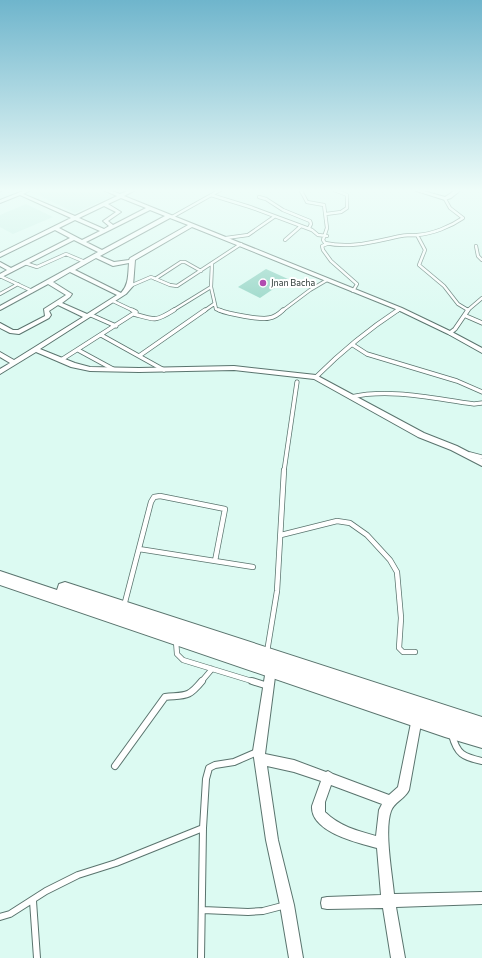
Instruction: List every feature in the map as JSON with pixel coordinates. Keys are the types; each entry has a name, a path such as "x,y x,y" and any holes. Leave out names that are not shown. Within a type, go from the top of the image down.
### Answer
{"highway":[{"path":"0,568 123,609 269,670 482,728"},
{"path":"0,578 269,670 482,738"}],"street":[{"path":"0,255 43,234"},
{"path":"65,234 102,252"},
{"path":"82,242 99,234"},
{"path":"0,308 138,234"},
{"path":"96,256 113,264 131,261 137,255 175,234"},
{"path":"214,234 400,309 450,333 482,351"},
{"path":"0,276 73,238"},
{"path":"0,246 8,250"},
{"path":"0,372 121,295 130,286 131,261"},
{"path":"0,264 11,270"},
{"path":"71,270 121,295"},
{"path":"1,327 14,332 22,332 47,317 48,315 46,310 69,294 49,282"},
{"path":"58,303 89,316"},
{"path":"36,350 80,367 165,370 240,368 316,377 421,435 454,448 482,463"},
{"path":"0,354 15,363"},
{"path":"269,670 260,755 272,840 287,905 296,958"},
{"path":"398,958 388,901 382,835 385,810 390,801 403,790 417,718"},
{"path":"260,755 328,777 390,801"},
{"path":"328,777 319,808 320,816 327,823 338,828 383,844"},
{"path":"327,903 482,898"}],"lane":[{"path":"226,238 250,234"},
{"path":"285,240 292,234"},
{"path":"316,234 326,236 323,240 327,244"},
{"path":"353,291 357,284 327,257 322,250 322,246 327,244 363,244 405,235 422,234"},
{"path":"417,235 425,250 419,265 444,286 458,304 468,310"},
{"path":"130,286 149,278 175,286 201,271 212,262 241,244"},
{"path":"476,246 478,256 482,260"},
{"path":"25,262 37,267 66,254 85,262"},
{"path":"155,279 181,262 185,262 201,271"},
{"path":"212,262 211,286 214,304 216,309 222,312 267,319 274,317 310,290 327,280"},
{"path":"0,276 32,291"},
{"path":"0,294 18,284"},
{"path":"134,314 154,320 160,319 211,286"},
{"path":"450,333 466,316 468,310 482,298"},
{"path":"113,301 136,311 134,314"},
{"path":"139,356 214,304"},
{"path":"316,377 332,360 380,322 400,309"},
{"path":"61,360 134,314"},
{"path":"89,316 116,326"},
{"path":"466,316 482,323"},
{"path":"101,335 165,370"},
{"path":"352,345 367,354 452,379 482,392"},
{"path":"78,350 113,369"},
{"path":"176,637 177,654 183,660 212,669 269,670 281,535 282,486 297,382"},
{"path":"351,397 368,393 393,393 474,404 482,403"},
{"path":"454,448 482,457"},
{"path":"123,609 150,502 154,497 160,496 223,507 225,509 214,561"},
{"path":"281,535 337,521 350,523 362,531 390,560 395,568 399,584 401,618 399,648 403,652 416,652"},
{"path":"139,549 253,567"},
{"path":"115,766 165,697 188,695 193,692 212,669"},
{"path":"450,729 455,747 460,754 464,757 482,761"},
{"path":"201,958 203,910 203,828 206,779 209,768 215,765 260,755"},
{"path":"0,917 10,914 78,875 116,863 203,828"},
{"path":"32,901 37,958"},
{"path":"203,910 248,912 263,911 287,905"}],"shaded area":[{"name":"Jnan Bacha","path":"266,269 288,279 260,298 238,287"}],"place":[{"name":"Jnan Bacha","path":"263,283"}]}
